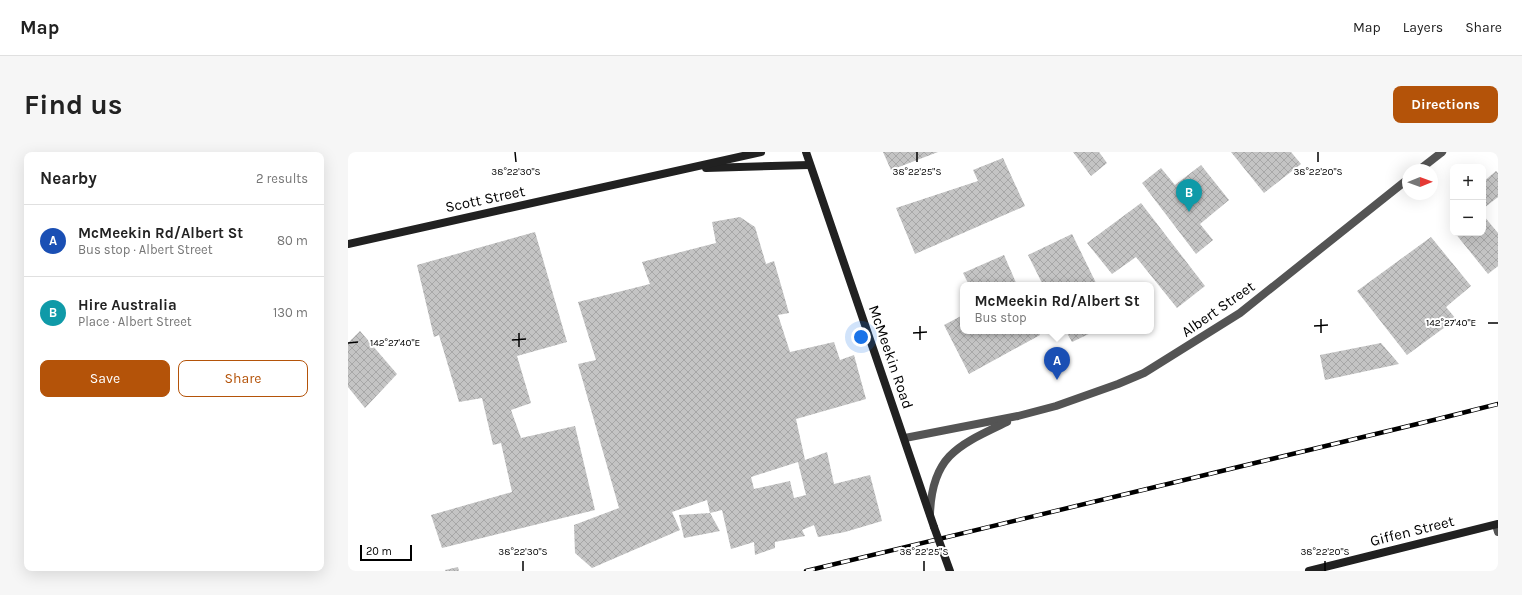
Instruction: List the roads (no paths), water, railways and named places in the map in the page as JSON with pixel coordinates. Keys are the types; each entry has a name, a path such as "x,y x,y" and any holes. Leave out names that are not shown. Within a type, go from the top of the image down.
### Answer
{"street":[{"name":"Scott Street","path":"348,244 761,152"},
{"name":"McMeekin Road","path":"806,152 809,165 950,571"},
{"path":"1427,164 1442,152"},
{"name":"Scott Street","path":"675,172 705,168 809,165"},
{"name":"Albert Street","path":"904,438 1018,416 1056,406 1144,373 1240,313 1402,184"},
{"name":"Albert Street","path":"930,514 936,478 944,461 966,442 1018,416"},
{"name":"Giffen Street","path":"1309,571 1497,527"}],"railway":[{"path":"806,571 1498,404"}],"place":[{"name":"Hire Australia","path":"1189,212"},
{"name":"McMeekin Rd/Albert St","path":"1057,380"}]}
